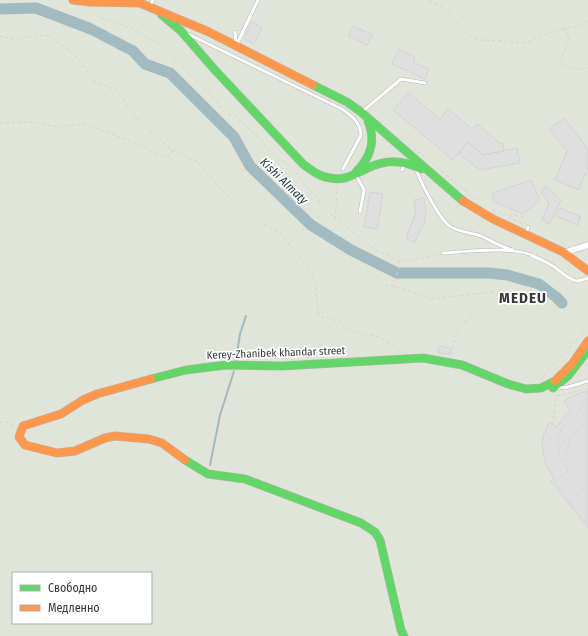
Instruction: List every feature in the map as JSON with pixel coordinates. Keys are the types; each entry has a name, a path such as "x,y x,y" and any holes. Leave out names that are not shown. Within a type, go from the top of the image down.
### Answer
{"street":[{"path":"73,0 92,2 132,2 153,5 347,102 364,115 457,197 472,207 527,230 566,252 588,272"},
{"path":"153,5 181,31 214,69 303,164 313,172 335,180 356,175 382,162 415,165 436,179"},
{"path":"347,178 361,168 369,156 372,148 372,132 364,115"},
{"path":"566,252 588,245"},
{"name":"Kerey-Zhanibek khandar street","path":"19,437 23,426 61,414 83,400 186,370 204,367 226,365 282,366 423,358 444,360 467,367 523,389 536,389 556,381 567,370 588,341"},
{"name":"Kerey-Zhanibek khandar street","path":"546,385 561,384 572,373 588,350"},
{"path":"19,437 25,445 57,453 75,451 105,438 121,436 149,439 162,443 208,474 245,478 361,523 375,532 380,540 401,630 404,636"}],"lane":[{"path":"236,46 258,0"},
{"path":"181,31 342,109 359,123 361,135 343,169"},
{"path":"235,32 236,46"},
{"path":"364,115 401,79 425,83"},
{"path":"415,165 419,178 439,213 451,227 481,236 501,247 518,252"},
{"path":"356,175 364,190 360,212"},
{"path":"443,253 494,250 518,252 529,254 576,281 588,278"},
{"path":"546,385 568,387 588,381"}],"path":[{"path":"429,0 433,4 443,7 458,26 468,35 481,40 518,43 529,42 544,34 559,29 580,26 588,21"},
{"path":"91,8 99,17 131,28 161,45 210,94 226,113 235,116 262,141 269,150 292,168 335,218 376,250 400,261 423,258 443,253"},
{"path":"559,29 565,30 570,37 563,48 561,58 564,64 573,70 588,68"},
{"path":"0,35 1,38 18,39 36,34 50,36 76,56 94,82 117,91 139,121 172,150 197,162 239,209 282,235 306,264 315,281 320,316 340,322 352,332 379,337 397,348 401,354"},
{"path":"0,123 32,122 58,127 84,124 141,145 162,156 170,156 172,150"},
{"path":"404,140 482,204"},
{"path":"335,180 338,194 335,218"},
{"path":"489,208 524,225 527,230"},
{"path":"509,217 512,214 524,217"},
{"path":"524,225 528,219"},
{"path":"556,240 575,249"},
{"path":"394,288 400,261"},
{"path":"385,285 408,290 432,299 493,292 499,295 507,304"},
{"path":"452,357 453,341 458,329 473,316"},
{"path":"546,385 543,379 549,368 584,332 578,326"},
{"path":"553,425 556,396 588,389"},
{"path":"587,399 576,414 564,425 558,438 557,446 559,457 588,495"},
{"path":"0,422 11,423 19,437"},
{"path":"557,446 588,424"},
{"path":"569,471 566,465 567,448 570,439 576,432"},
{"path":"569,471 554,482 588,525"}],"shaded area":[{"path":"0,0 588,0 588,636 0,636"}],"building":[{"path":"252,22 262,28 254,44 244,39"},
{"path":"353,26 373,35 367,45 348,36"},
{"path":"399,49 415,57 413,62 429,69 425,79 392,64"},
{"path":"409,93 440,119 448,109 472,129 477,124 501,144 503,143 504,151 483,155 468,142 453,160 393,110"},
{"path":"564,118 588,149 588,167 579,190 555,180 567,151 549,129"},
{"path":"468,142 483,155 517,148 520,163 480,170 459,154"},
{"path":"531,180 540,200 523,214 494,202 492,193"},
{"path":"546,186 561,200 549,224 542,220 549,203 541,192"},
{"path":"370,192 383,194 377,229 364,227"},
{"path":"424,198 426,212 424,223 414,243 406,238 416,212 414,200"},
{"path":"560,208 581,217 577,225 556,216"},
{"path":"439,346 451,348 450,354 438,353"},
{"path":"588,391 588,528 551,481 554,478 546,465 542,447 543,436 549,423 557,427 564,417 571,411 564,401 577,394"}],"waterway":[{"name":"Kіshі Almaty","path":"0,9 36,8 91,29 133,51 145,64 170,73 234,137 250,166 311,225 351,250 397,273 489,273 507,275 539,284 562,303"},
{"path":"236,360 240,334 246,316"},
{"path":"210,465 220,415 234,371"}],"traffic: fast":[{"path":"162,15 181,31 214,69 303,164 316,173 326,177 340,179 375,165 388,162 402,162 421,169"},
{"path":"313,85 347,102 361,112 463,201"},
{"path":"356,172 365,161 371,148 372,135 368,121"},
{"path":"553,388 568,376 588,350"},
{"path":"151,379 186,370 226,365 282,366 423,358 462,365 508,384 526,389 541,388 555,381"},
{"path":"185,460 208,474 245,479 361,523 375,532 380,540 401,630 404,636"}],"traffic: slow":[{"path":"73,0 90,2 140,3 209,32 313,85"},
{"path":"463,201 493,219 563,252 588,271"},
{"path":"555,381 572,364 588,341"},
{"path":"151,379 97,394 83,400 61,414 23,426 19,437 25,445 57,453 75,451 105,438 115,436 149,439 162,443 185,460"}],"district":[{"name":"MEDEU","path":"523,298"}]}
